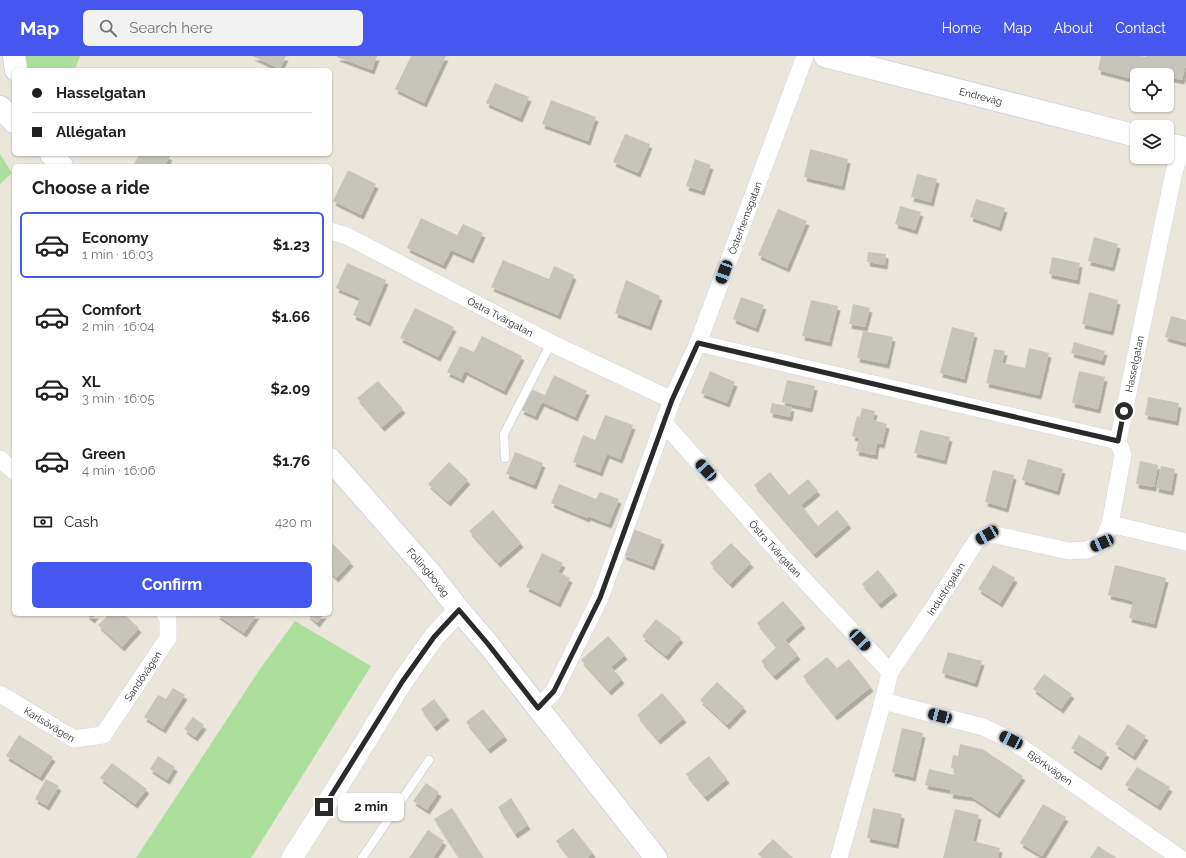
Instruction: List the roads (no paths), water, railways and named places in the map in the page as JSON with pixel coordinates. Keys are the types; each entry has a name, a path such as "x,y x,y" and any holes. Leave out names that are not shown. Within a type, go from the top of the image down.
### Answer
{"main road":[{"path":"14,56 16,68"},
{"name":"Endreväg","path":"825,56 1130,134"},
{"path":"0,107 12,120"},
{"path":"53,156 60,164"},
{"name":"Follingboväg","path":"332,462 432,574 656,858"}],"street":[{"name":"Österhemsgatan","path":"538,708 554,691 600,598 672,400 698,343 805,56"},
{"name":"Hasselgatan","path":"1118,441 1178,147"},
{"name":"Östra Tvärgatan","path":"332,232 347,236 551,343 672,400"},
{"path":"698,343 1118,441"},
{"name":"Östra Tvärgatan","path":"664,423 780,554 890,672"},
{"name":"Industrigatan","path":"840,858 890,672 977,540 987,535 996,535 1069,551 1087,550 1102,543 1110,524 1123,455 1118,441"},
{"path":"0,459 12,469"},
{"path":"1110,524 1186,542"},
{"path":"292,858 402,682 434,637 459,610"},
{"name":"Sandövägen","path":"103,735 168,638 168,618 166,616"},
{"name":"Karlsövägen","path":"0,694 74,738 103,735"},
{"name":"Björkvägen","path":"883,701 983,727 1011,740 1180,858"}],"lane":[{"path":"505,458 504,434 551,343"},
{"path":"362,858 429,760"}]}
